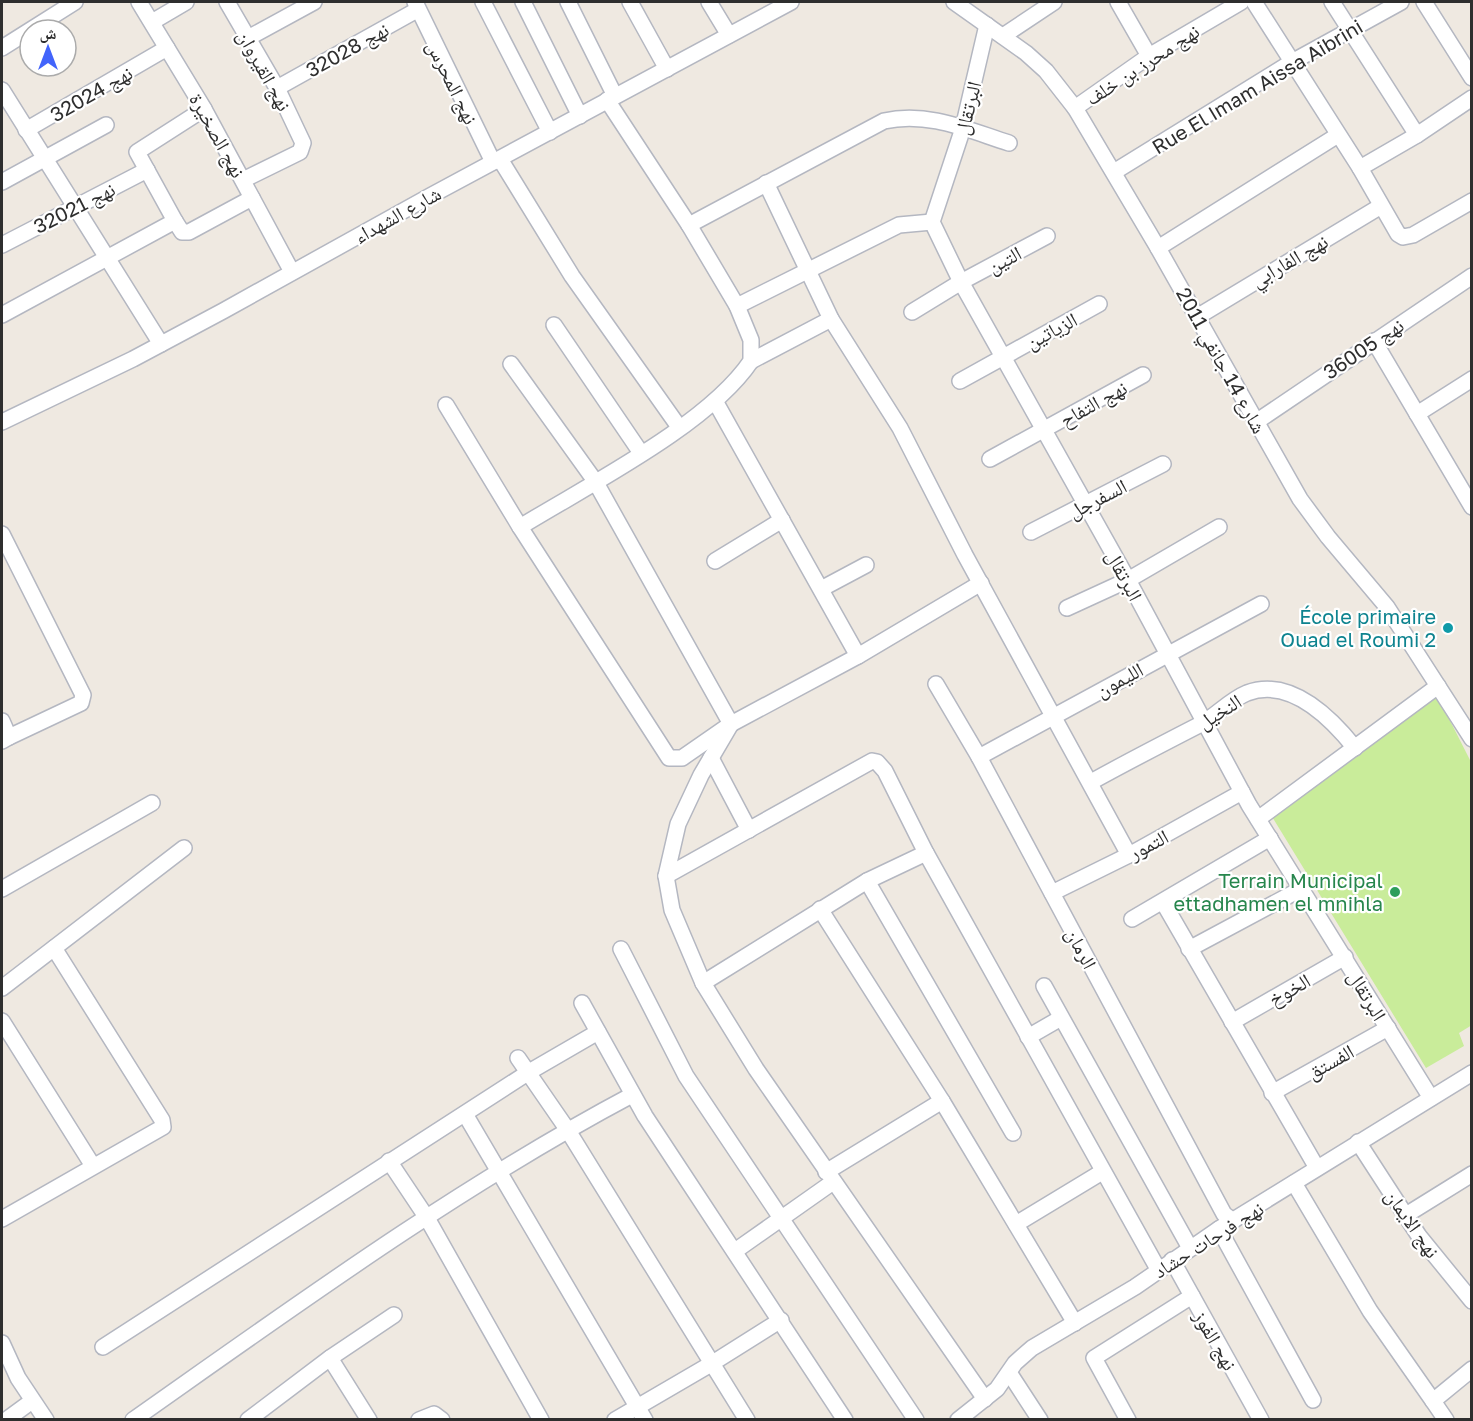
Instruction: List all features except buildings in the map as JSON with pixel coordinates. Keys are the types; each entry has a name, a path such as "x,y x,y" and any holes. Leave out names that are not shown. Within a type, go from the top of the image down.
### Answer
{"street":[{"path":"2,48 75,2"},
{"name":"نهج الصخيرة","path":"139,2 152,22 162,52 204,109 292,272"},
{"path":"152,22 186,2"},
{"name":"نهج القيروان","path":"227,2 277,88 303,139 300,152 243,180"},
{"path":"248,38 314,2"},
{"path":"483,2 550,132"},
{"path":"523,2 580,116"},
{"path":"568,2 611,98 737,306 751,340 751,361"},
{"path":"630,2 667,69"},
{"path":"709,2 729,35"},
{"name":"شارع الشهداء","path":"2,422 161,344 496,160 791,2"},
{"name":"شارع 14 جانفي 2011","path":"954,2 1003,36 1046,71 1075,108 1158,248 1300,499 1328,537 1387,607 1438,686 1466,716 1472,739"},
{"path":"1003,36 1054,2"},
{"path":"1118,2 1149,56"},
{"name":"نهج محرز بن خلف","path":"1075,108 1216,8 1241,2"},
{"path":"1254,2 1360,168 1381,206 1403,237 1413,235 1472,201"},
{"path":"1332,2 1414,131"},
{"name":"Rue El Imam Aissa Aibrini","path":"1114,172 1292,62 1401,2"},
{"path":"1424,2 1472,78"},
{"name":"نهج 32028","path":"277,88 416,6"},
{"name":"نهج المحرس","path":"416,6 496,160 572,276 679,427"},
{"name":"البرتقال","path":"987,25 963,128 932,222 961,282 1128,580 1242,792 1431,1098"},
{"name":"نهج 32024","path":"26,130 162,52"},
{"path":"2,90 7,110 26,130 161,344"},
{"path":"1360,168 1414,131 1472,98"},
{"path":"204,109 139,148 137,155 182,232 189,232 252,198"},
{"path":"689,225 884,121 916,116 1009,143"},
{"path":"2,182 106,125"},
{"path":"1158,248 1338,135"},
{"name":"نهج 32021","path":"2,245 147,170"},
{"path":"766,183 831,319 900,429 1129,855"},
{"name":"نهج الفارابي","path":"1197,316 1381,206"},
{"path":"2,315 175,221"},
{"path":"737,306 899,225 921,221 932,222"},
{"name":"التين","path":"912,312 961,282 1047,236"},
{"name":"نهج 36005","path":"1256,422 1472,276"},
{"name":"الزياتين","path":"960,381 1099,304"},
{"path":"520,527 679,427 715,401 751,361 831,319"},
{"path":"554,325 641,453"},
{"path":"1374,341 1469,498"},
{"path":"511,363 595,481 731,724"},
{"name":"نهج التفاح","path":"990,459 1143,375"},
{"path":"1417,414 1472,379"},
{"path":"715,401 858,656"},
{"path":"446,405 520,527 669,758 682,758 731,724 858,656 981,583"},
{"name":"السفرجل","path":"1031,532 1163,464"},
{"path":"715,561 782,520"},
{"path":"1067,608 1128,580 1219,527"},
{"path":"2,534 83,695 81,703 5,739 2,721"},
{"path":"821,589 866,565"},
{"name":"الليمون","path":"979,757 1261,604"},
{"name":"الرمان","path":"936,684 979,757 1229,1217"},
{"path":"1258,819 1438,686"},
{"name":"النخيل","path":"1091,782 1205,722 1240,697 1259,689 1268,689 1315,707 1354,748"},
{"path":"731,724 678,824 666,876 672,910 703,983 756,1069 985,1400"},
{"path":"711,758 749,830"},
{"path":"666,876 872,761 878,762 885,771 926,853 1102,1172 1158,1269"},
{"name":"التمور","path":"1052,893 1129,855 1242,792"},
{"path":"2,889 152,803"},
{"path":"1132,919 1270,838"},
{"path":"2,988 184,848"},
{"path":"703,983 867,881 926,853"},
{"path":"867,881 1013,1133"},
{"path":"1189,949 1301,889"},
{"path":"1163,902 1317,1168"},
{"path":"820,909 942,1101 1075,1323"},
{"path":"2,1219 93,1166 161,1130 163,1124 54,948"},
{"path":"621,949 672,1053 780,1220 916,1419"},
{"name":"الخوخ","path":"1232,1022 1345,957"},
{"path":"1044,986 1190,1248"},
{"path":"582,1003 632,1095 782,1320 831,1402 845,1419"},
{"path":"1028,1037 1061,1018"},
{"path":"2,1021 93,1166"},
{"name":"الفستق","path":"1272,1093 1388,1028"},
{"path":"103,1347 389,1161 529,1072 598,1032"},
{"path":"518,1058 567,1130 711,1365 747,1419"},
{"name":"نهج فرحات حشاد","path":"958,1419 985,1400 1010,1374 1022,1356 1135,1287 1219,1229 1229,1217 1294,1183 1472,1073"},
{"path":"133,1419 499,1171 567,1130 632,1095"},
{"path":"735,1251 780,1220 829,1177 942,1101"},
{"path":"465,1114 641,1413"},
{"name":"نهج الايمان","path":"1358,1142 1406,1215 1472,1301"},
{"path":"389,1161 427,1218 541,1419"},
{"path":"1016,1224 1102,1172"},
{"path":"1406,1215 1472,1174"},
{"path":"1294,1183 1370,1311 1447,1419"},
{"path":"1219,1229 1313,1400"},
{"name":"نهج الفوز","path":"1172,1260 1262,1419"},
{"path":"1128,1419 1095,1365 1095,1356 1192,1296"},
{"path":"248,1419 330,1358 394,1315"},
{"path":"615,1419 641,1413 782,1320"},
{"path":"2,1343 18,1378 46,1419"},
{"path":"330,1358 369,1419"},
{"path":"1433,1401 1472,1369"},
{"path":"1010,1374 1040,1419"},
{"path":"6,1419 32,1401"},
{"path":"418,1419 434,1414 442,1419"}],"green space":[{"name":"Terrain Municipal ettadhamen el mnihla","path":"1437,695 1471,762 1472,1025 1459,1033 1464,1046 1426,1068 1271,815"}],"place":[{"name":"École primaire Ouad el Roumi 2","path":"1448,628"},
{"name":"Terrain Municipal ettadhamen el mnihla","path":"1395,892"}]}
